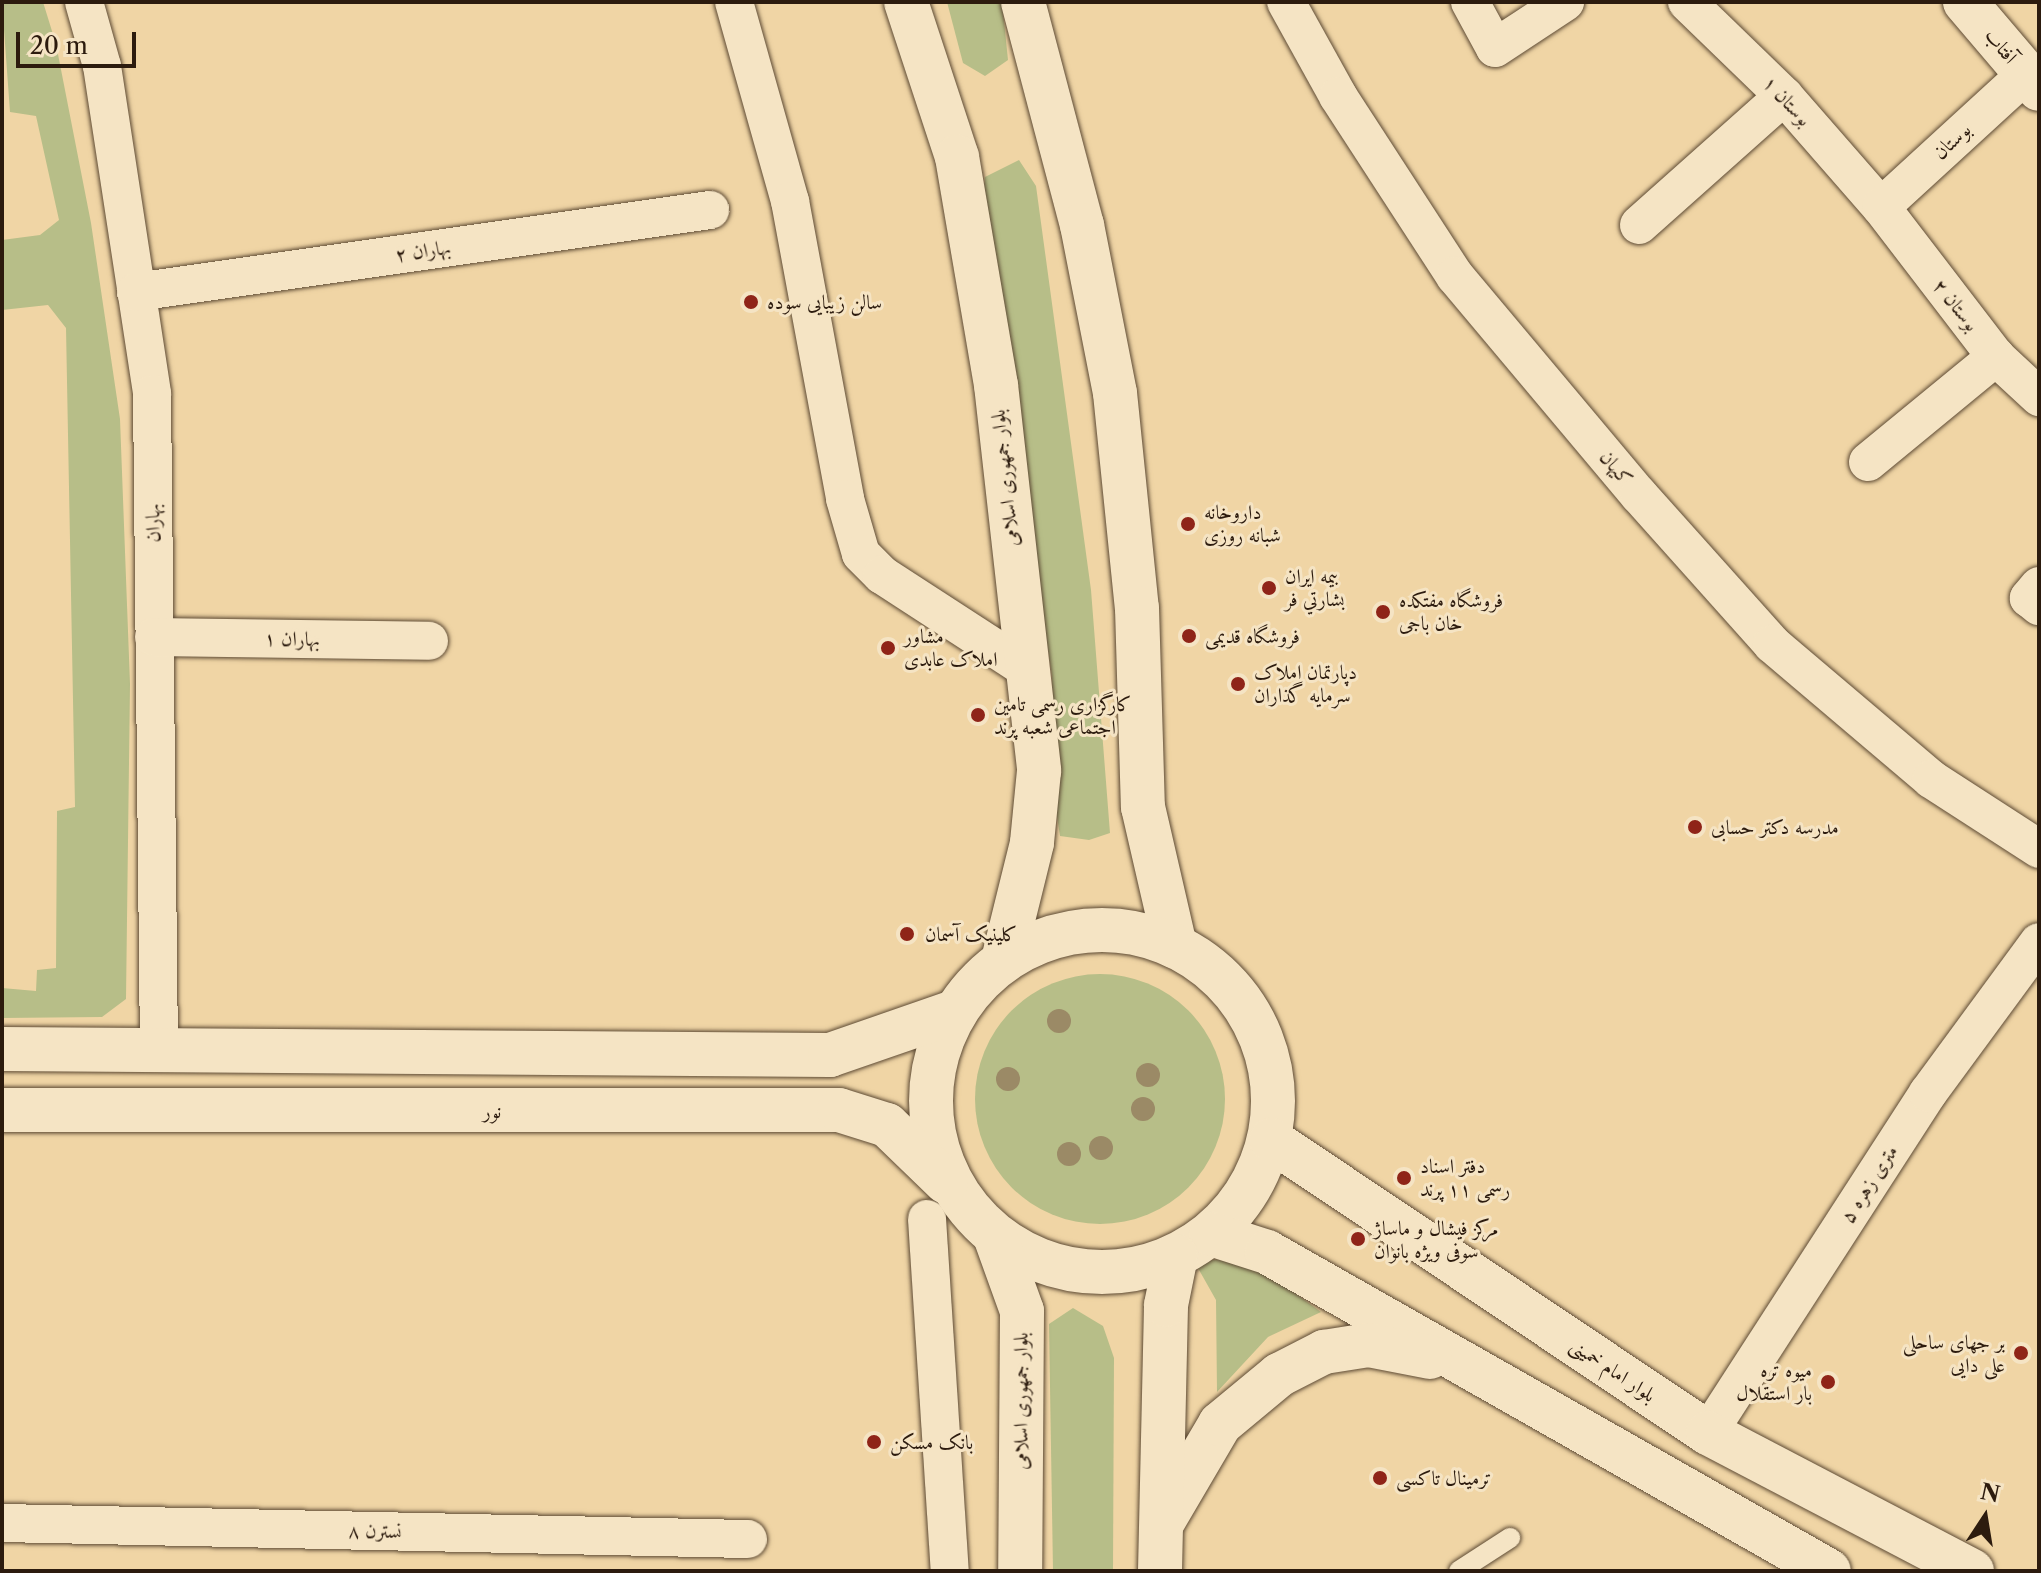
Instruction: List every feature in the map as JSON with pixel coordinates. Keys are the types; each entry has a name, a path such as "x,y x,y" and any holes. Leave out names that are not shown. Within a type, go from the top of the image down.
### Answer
{"main road":[{"name":"بلوار جمهوری اسلامی","path":"906,2 957,157 996,385 1025,668 1039,771 1032,843 1003,960"},
{"path":"1023,2 1082,225 1115,393 1137,608 1143,807 1175,946"},
{"name":"آفتاب","path":"1965,2 2032,82"},
{"path":"1160,1571 1166,1305 1194,1245 1246,1195 1271,1140 1274,1100 1267,1052 1247,1009 1215,972 1175,946 1132,932 1087,930 1043,939 1003,960 954,1012 935,1055 929,1100 940,1204 1036,1260 1083,1272 1131,1270 1194,1245 1267,1252 1471,1365 1829,1571"},
{"path":"2,1049 830,1055 954,1012"},
{"name":"نور","path":"2,1110 839,1110 887,1125 940,1204"},
{"name":"بلوار امام خمینی","path":"1271,1140 1708,1433 1972,1571"},
{"name":"بلوار جمهوری اسلامی","path":"995,1236 1022,1311 1020,1571"},
{"path":"1162,1523 1220,1424 1279,1375 1324,1352 1368,1345 1471,1365"}],"street":[{"name":"بهاران","path":"84,2 102,66 152,394 159,1051"},
{"path":"734,2 790,201 845,499 861,554 882,575 1025,668"},
{"name":"کیهان","path":"1286,2 1338,96 1455,276 1639,495 1772,644 1931,779 2039,849"},
{"path":"1470,2 1495,48 1565,2"},
{"name":"بوستان ۱","path":"1687,2 1784,96 1881,207"},
{"name":"بوستان","path":"1881,207 2032,82"},
{"path":"1639,225 1784,96"},
{"name":"بوستان ۲","path":"1881,207 1996,357 2039,397"},
{"name":"بهاران ۲","path":"136,292 710,210"},
{"path":"1868,462 1996,357"},
{"path":"2039,586 2029,598 2039,606"},
{"name":"بهاران ۱","path":"154,637 429,641"},
{"name":"۵ متری زهره","path":"1708,1433 1928,1093 2039,942"},
{"path":"940,1204 950,1571"},
{"name":"نسترن ۸","path":"2,1523 748,1539"}],"lane":[{"path":"1459,1571 1510,1538"}],"green space":[{"path":"2,2 43,2 56,44 91,223 120,419 130,684 126,999 102,1017 2,1018 2,988 36,991 37,970 56,968 57,811 75,807 66,328 48,305 2,310 2,240 40,235 59,220 36,116 10,112"},
{"path":"947,2 1002,2 1008,60 985,76 963,63"},
{"path":"1019,160 1036,186 1091,590 1110,833 1089,840 1060,836 1053,790 1052,676 981,216 985,177"},
{"path":"1100,974 1124,976 1148,983 1179,1002 1197,1020 1216,1051 1223,1075 1223,1123 1216,1147 1197,1178 1179,1196 1148,1215 1124,1222 1100,1224 1076,1222 1052,1215 1021,1196 1003,1178 984,1147 977,1123 975,1099 977,1075 984,1051 1003,1020 1021,1002 1052,983 1076,976"},
{"path":"1246,1258 1321,1312 1268,1337 1217,1392 1216,1300 1194,1261"},
{"path":"1073,1308 1103,1326 1114,1358 1113,1571 1053,1571 1049,1324"}],"place":[{"name":"سالن زیبایی سوده","path":"751,302"},
{"name":"داروخانه شبانه روزی","path":"1188,524"},
{"name":"بيمه ايران بشارتي فر","path":"1269,588"},
{"name":"فروشگاه مفتکده خان باجی","path":"1383,612"},
{"name":"فروشگاه قدیمی","path":"1189,636"},
{"name":"مشاور املاک عابدی","path":"888,648"},
{"name":"دپارتمان املاک سرمایه گذاران","path":"1238,684"},
{"name":"کارگزاری رسمی تامین اجتماعی شعبه پرند","path":"978,715"},
{"name":"مدرسه دکتر حسابی","path":"1695,827"},
{"name":"کلینیک آسمان","path":"907,934"},
{"name":"دفتر اسناد رسمی ۱۱ پرند","path":"1404,1178"},
{"name":"مرکز فیشال و ماساژ سوفی ویژه بانوان","path":"1358,1239"},
{"name":"بر جهای ساحلی علی دایی","path":"2021,1353"},
{"name":"میوه تره بار استقلال","path":"1828,1382"},
{"name":"بانک مسکن","path":"874,1442"},
{"name":"ترمینال تاکسی","path":"1380,1478"}]}
